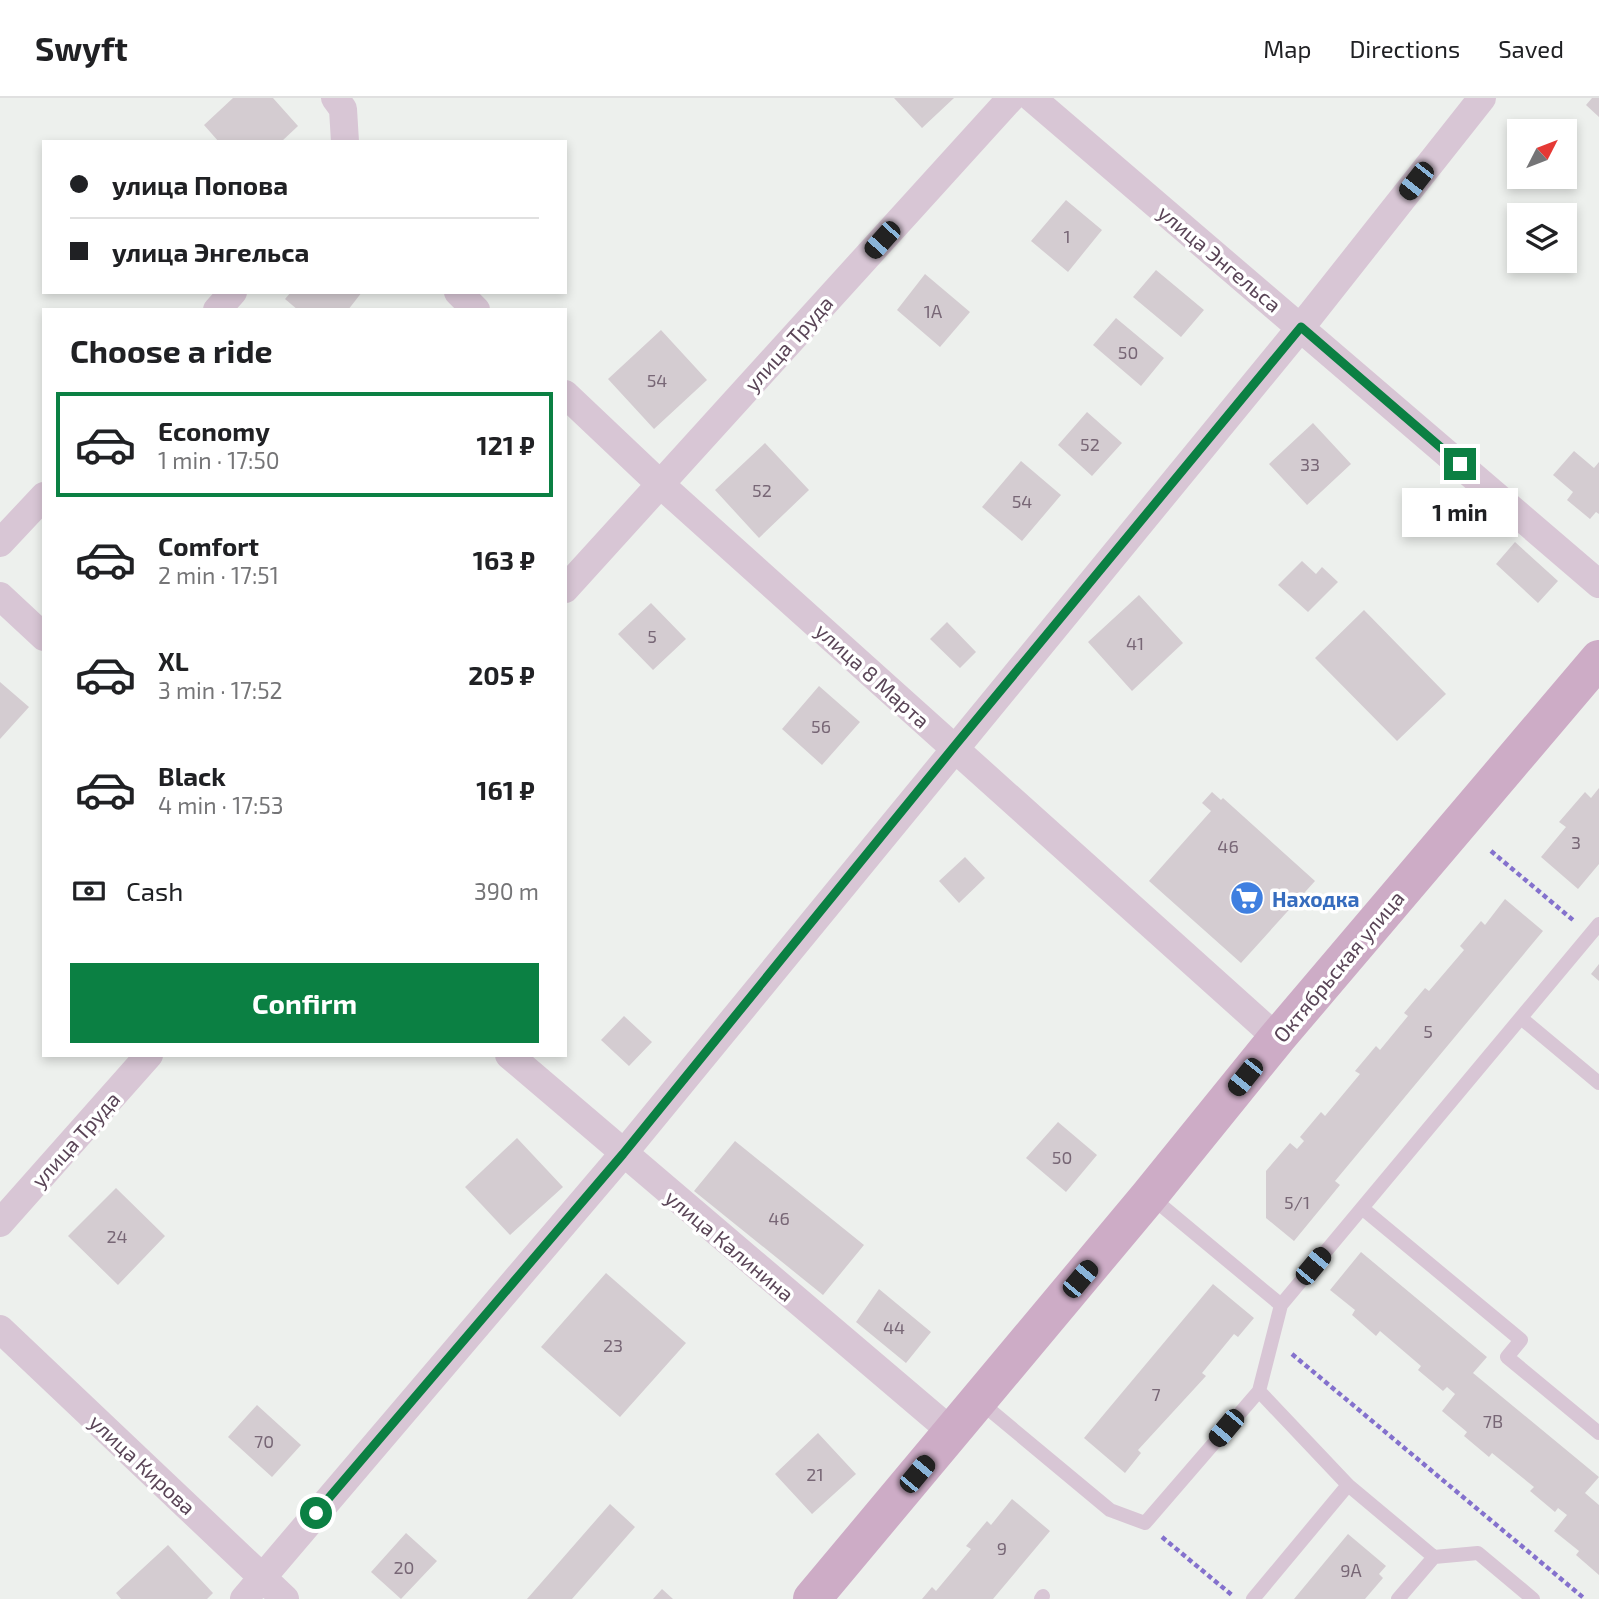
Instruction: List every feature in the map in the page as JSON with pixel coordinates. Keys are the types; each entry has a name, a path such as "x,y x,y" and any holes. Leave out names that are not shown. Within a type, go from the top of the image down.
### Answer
{"main road":[{"name":"Октябрьская улица","path":"812,1599 1149,1196 1277,1038 1599,659"}],"street":[{"path":"335,98 343,109 345,140"},
{"name":"улица Труда","path":"567,587 1011,98"},
{"name":"улица Энгельса","path":"1032,98 1599,584"},
{"path":"244,1599 623,1154 953,748 1301,327 1482,98"},
{"path":"219,308 231,294"},
{"path":"460,294 474,308"},
{"name":"улица 8 Марта","path":"567,396 660,484 1277,1038"},
{"path":"0,543 42,498"},
{"path":"0,596 42,635"},
{"name":"улица Труда","path":"0,1223 147,1057"},
{"name":"улица Калинина","path":"511,1057 952,1432"},
{"name":"улица Кирова","path":"0,1329 285,1599"}],"lane":[{"path":"978,1400 1110,1510 1145,1523 1259,1391 1281,1305 1595,929"},
{"path":"1521,1018 1599,1083"},
{"path":"1149,1196 1281,1305"},
{"path":"1362,1208 1521,1340 1507,1357 1599,1433"},
{"path":"1259,1391 1348,1485 1433,1557 1478,1553 1533,1599"},
{"path":"1253,1599 1348,1485"},
{"path":"1399,1599 1433,1557"}],"path":[{"path":"1491,851 1595,929"},
{"path":"1272,1338 1585,1599"},
{"path":"1145,1523 1236,1599"}],"building":[{"path":"233,98 273,98 298,126 283,140 217,140 204,125"},
{"path":"894,98 954,98 922,128"},
{"path":"1592,98 1599,98 1599,117 1586,105"},
{"path":"1066,200 1102,230 1068,272 1031,241"},
{"path":"1156,270 1204,310 1181,337 1133,297"},
{"path":"925,274 970,312 940,347 897,310"},
{"path":"289,294 360,294 350,308 296,308 285,299"},
{"path":"1116,318 1164,358 1141,386 1093,345"},
{"path":"661,330 707,380 654,429 608,379"},
{"path":"1087,412 1122,443 1092,476 1058,445"},
{"path":"1313,423 1351,464 1307,505 1269,464"},
{"path":"765,443 809,490 759,538 715,490"},
{"path":"1574,451 1594,468 1599,462 1599,514 1596,512 1590,519 1567,500 1573,492 1553,475"},
{"path":"1021,461 1061,495 1022,541 982,507"},
{"path":"1515,542 1558,581 1538,603 1496,564"},
{"path":"1302,561 1316,574 1322,567 1338,582 1308,612 1278,585"},
{"path":"1139,595 1183,643 1132,691 1088,642"},
{"path":"651,603 686,639 653,670 618,634"},
{"path":"1364,610 1446,694 1397,741 1315,658"},
{"path":"947,622 976,652 960,668 930,639"},
{"path":"0,682 29,707 0,739"},
{"path":"819,686 860,722 822,765 782,729"},
{"path":"1599,788 1599,864 1578,889 1541,857 1566,827 1559,822 1585,792 1591,798"},
{"path":"1212,792 1221,800 1223,798 1315,881 1241,963 1149,881 1211,811 1202,803"},
{"path":"965,857 985,878 959,903 939,881"},
{"path":"1505,899 1543,931 1335,1181 1340,1185 1294,1241 1266,1218 1266,1171 1290,1143 1297,1149 1304,1141 1300,1137 1321,1112 1325,1116 1360,1074 1355,1071 1376,1046 1380,1050 1408,1016 1404,1013 1425,988 1429,991 1464,950 1460,946 1481,921 1485,925"},
{"path":"1599,964 1599,981 1591,974"},
{"path":"624,1016 652,1042 629,1066 601,1040"},
{"path":"1058,1122 1097,1155 1066,1192 1026,1158"},
{"path":"517,1138 563,1187 510,1235 465,1187"},
{"path":"735,1141 864,1245 823,1295 694,1191"},
{"path":"116,1188 165,1236 118,1285 68,1236"},
{"path":"1361,1252 1487,1357 1473,1373 1599,1477 1585,1493 1599,1505 1599,1575 1576,1555 1579,1551 1554,1531 1567,1515 1558,1508 1555,1512 1530,1491 1534,1487 1492,1453 1489,1457 1464,1436 1467,1432 1442,1411 1455,1394 1447,1387 1443,1391 1418,1370 1421,1366 1380,1331 1376,1336 1352,1315 1355,1310 1330,1290"},
{"path":"606,1273 686,1343 620,1417 541,1347"},
{"path":"1213,1284 1254,1318 1238,1337 1234,1334 1202,1373 1206,1376 1138,1450 1141,1453 1125,1473 1084,1438"},
{"path":"879,1289 931,1332 906,1363 856,1322"},
{"path":"257,1405 301,1445 272,1477 228,1437"},
{"path":"818,1433 856,1474 812,1514 775,1474"},
{"path":"1012,1499 1050,1531 993,1599 922,1599 932,1587 936,1591 971,1549 966,1546 987,1521 991,1525"},
{"path":"610,1504 635,1527 572,1599 527,1599"},
{"path":"406,1533 437,1561 401,1599 371,1572"},
{"path":"1348,1534 1386,1566 1379,1574 1383,1578 1365,1599 1294,1599"},
{"path":"168,1545 213,1593 207,1599 121,1599 116,1593"},
{"path":"662,1589 673,1599 653,1599"}],"place":[{"name":"Находка","path":"1247,898"}],"route":[{"path":"316,1513 623,1154 953,748 1301,327 1460,464"}]}
